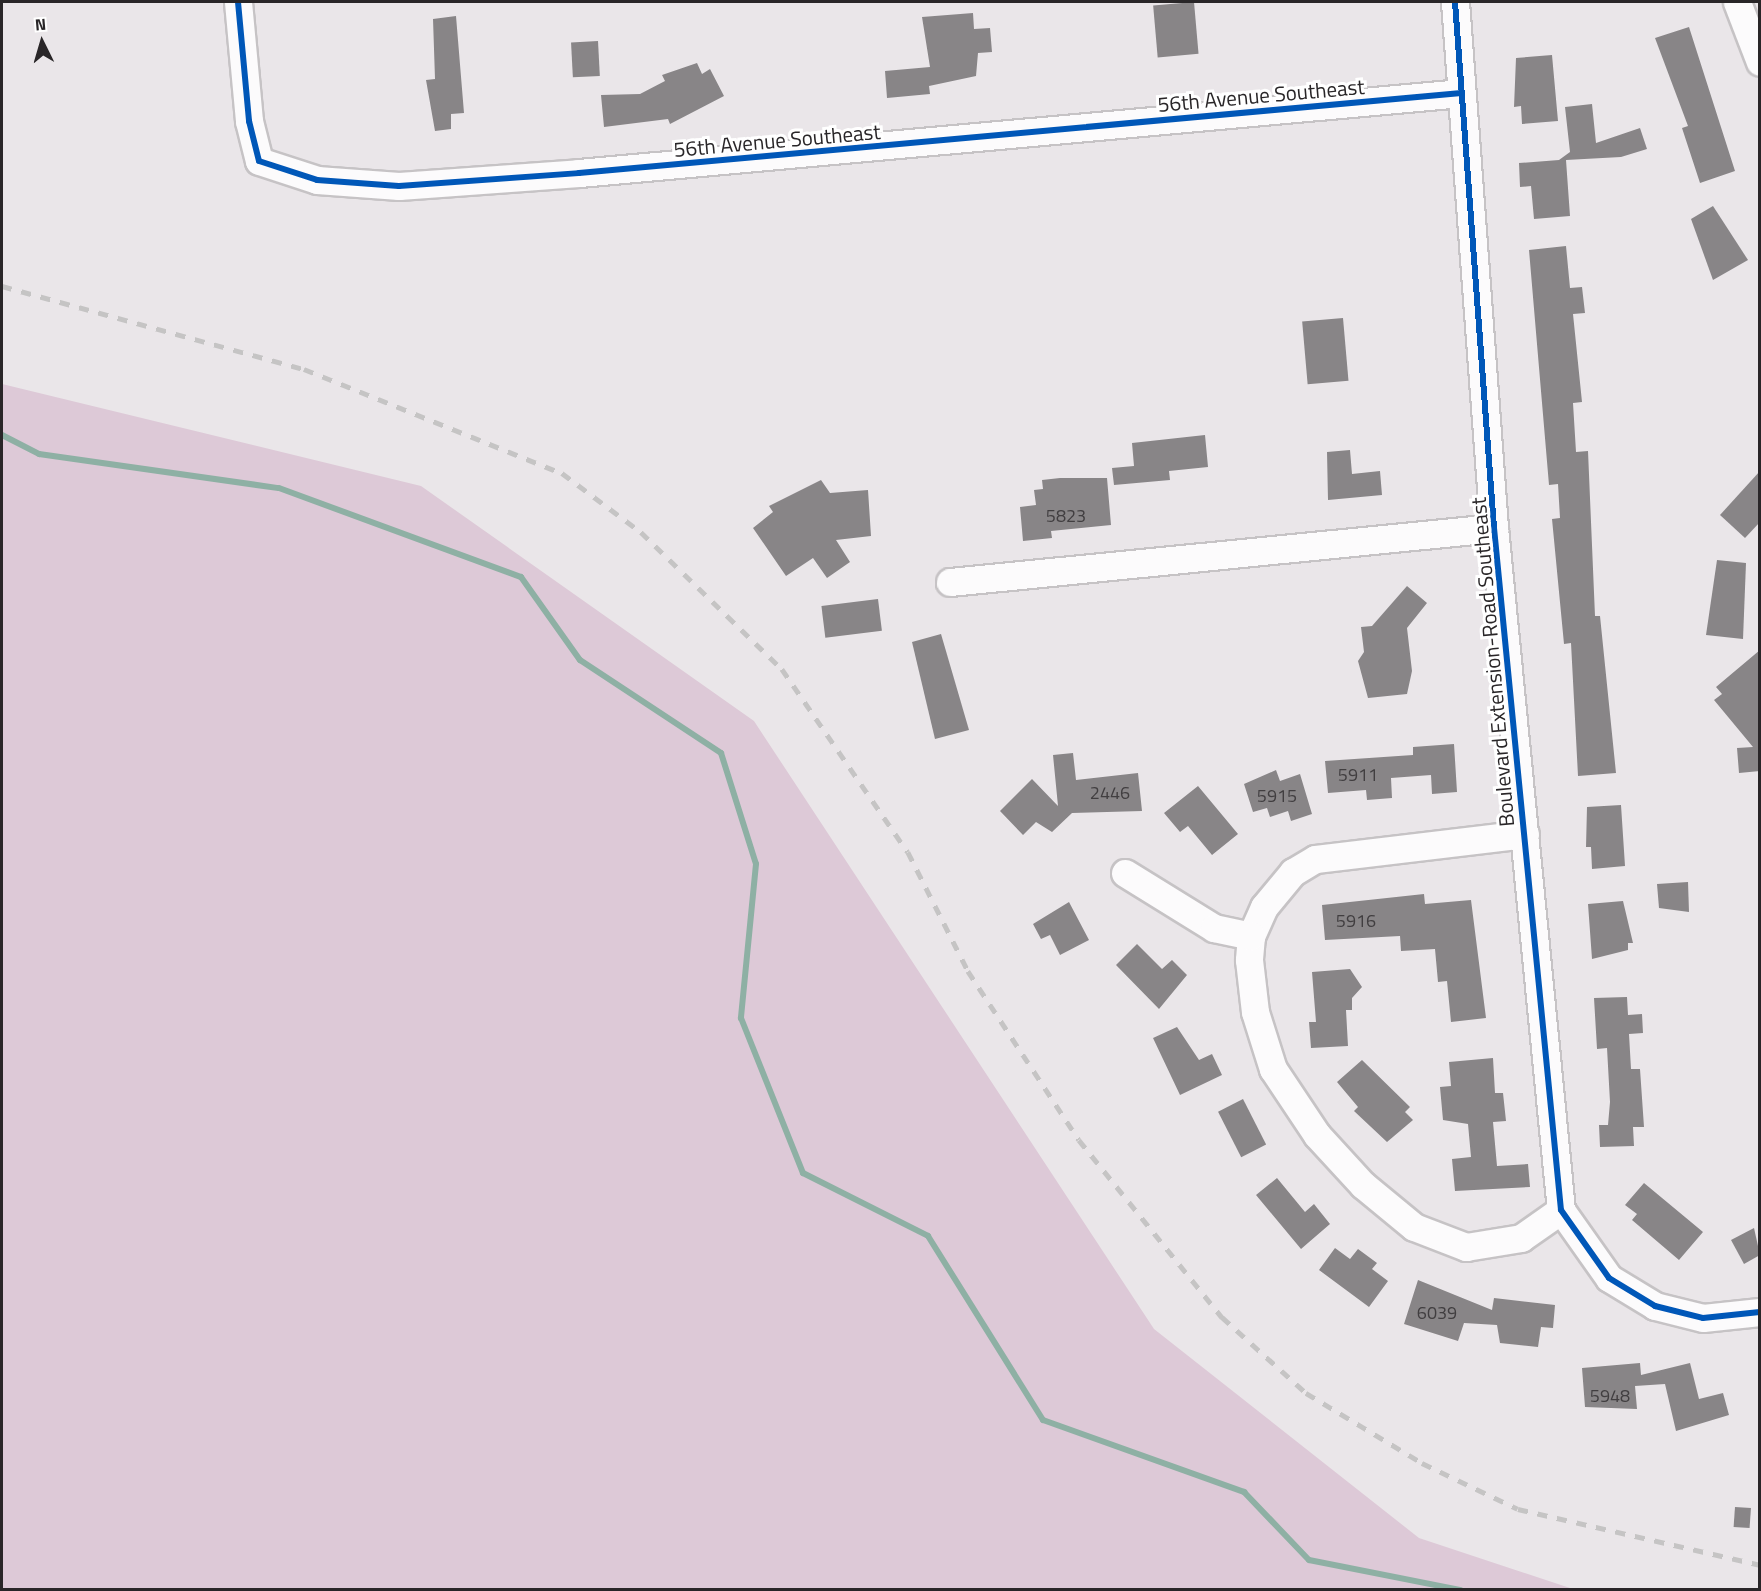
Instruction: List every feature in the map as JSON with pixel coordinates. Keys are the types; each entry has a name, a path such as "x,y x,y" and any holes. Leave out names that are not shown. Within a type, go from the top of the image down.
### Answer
{"street":[{"name":"56th Avenue Southeast","path":"238,2 249,121 259,160 317,180 375,185 753,159 1461,93"},
{"name":"Boulevard Extension-Road Southeast","path":"1455,2 1494,528 1561,1210"},
{"path":"1737,2 1760,62"},
{"path":"950,582 1494,528"},
{"path":"1525,834 1315,859 1293,872 1264,908 1251,936 1255,1012 1273,1069 1317,1134 1363,1185 1414,1227 1466,1247 1521,1238 1561,1210 1609,1278 1655,1306 1703,1318 1760,1312"},
{"path":"1125,873 1214,928 1251,936"}],"shaded area":[{"path":"2,384 421,486 754,721 1154,1329 1419,1538 1573,1589 2,1589"}],"building":[{"path":"1194,2 1199,54 1158,57 1153,6"},
{"path":"973,13 974,29 990,28 992,52 978,53 976,76 929,86 930,94 887,98 885,71 930,67 922,17"},
{"path":"456,16 464,113 451,114 451,129 435,131 426,80 435,79 433,19"},
{"path":"1689,27 1735,171 1700,183 1682,128 1688,126 1655,38"},
{"path":"598,41 600,76 573,77 571,42"},
{"path":"1552,55 1558,121 1522,124 1521,106 1514,107 1516,58"},
{"path":"697,63 702,74 710,69 724,96 670,124 668,119 604,127 601,95 640,94 665,81 662,75"},
{"path":"1592,104 1596,143 1640,128 1647,149 1621,157 1566,160 1570,216 1534,219 1531,186 1520,187 1519,163 1559,160 1570,152 1565,107"},
{"path":"1713,206 1748,260 1713,280 1691,219"},
{"path":"1566,246 1570,288 1582,287 1585,313 1573,314 1582,402 1573,403 1576,452 1588,451 1595,616 1600,616 1616,773 1578,776 1571,643 1564,644 1552,519 1560,518 1558,484 1549,485 1529,250"},
{"path":"1343,318 1348,381 1308,384 1302,322"},
{"path":"1205,435 1208,467 1169,471 1170,480 1114,485 1112,468 1134,466 1132,443"},
{"path":"1350,450 1352,474 1380,471 1382,495 1328,500 1327,452"},
{"path":"1760,471 1760,522 1745,538 1720,515"},
{"path":"1107,478 1111,525 1051,531 1052,538 1023,541 1020,507 1036,505 1034,490 1043,489 1042,480"},
{"path":"821,480 830,493 868,490 871,536 836,540 850,562 827,578 813,558 786,576 753,528 773,512 769,506"},
{"path":"1717,560 1746,563 1743,639 1706,635"},
{"path":"1407,586 1427,603 1407,628 1412,671 1407,694 1368,698 1358,661 1364,652 1361,627 1372,626"},
{"path":"878,599 882,631 825,638 821,606"},
{"path":"941,634 969,730 935,739 912,642"},
{"path":"1760,650 1760,771 1739,773 1737,748 1753,747 1714,700 1722,694 1716,687"},
{"path":"1454,744 1457,792 1432,794 1431,775 1391,778 1392,798 1367,800 1366,790 1328,793 1325,761 1413,755 1413,747"},
{"path":"1073,753 1076,780 1138,773 1142,811 1072,813 1052,832 1036,822 1023,835 1000,811 1032,779 1058,806 1053,755"},
{"path":"1276,770 1280,781 1300,774 1312,814 1291,821 1288,811 1270,817 1267,808 1253,812 1244,784"},
{"path":"1198,786 1238,834 1212,855 1188,826 1180,832 1164,813"},
{"path":"1621,805 1625,866 1592,869 1591,847 1586,847 1587,807"},
{"path":"1688,882 1689,912 1659,908 1657,884"},
{"path":"1424,894 1425,904 1471,900 1486,1018 1451,1022 1447,981 1438,982 1435,949 1401,951 1400,936 1325,940 1322,905"},
{"path":"1623,901 1633,943 1628,943 1628,950 1592,959 1588,904"},
{"path":"1069,902 1089,940 1060,955 1050,935 1041,939 1033,924"},
{"path":"1137,944 1162,969 1172,960 1187,975 1159,1009 1116,965"},
{"path":"1350,969 1362,987 1352,998 1352,1010 1346,1010 1348,1046 1311,1048 1309,1022 1316,1022 1312,972"},
{"path":"1627,997 1628,1015 1642,1014 1643,1033 1629,1034 1631,1069 1640,1069 1644,1127 1633,1127 1634,1146 1600,1147 1599,1125 1608,1125 1610,1102 1607,1048 1597,1049 1594,998"},
{"path":"1177,1027 1199,1060 1212,1054 1222,1075 1180,1095 1153,1038"},
{"path":"1493,1058 1495,1093 1503,1093 1506,1121 1493,1122 1497,1166 1528,1164 1530,1187 1455,1191 1452,1159 1471,1157 1468,1124 1443,1120 1440,1087 1451,1086 1449,1062"},
{"path":"1362,1060 1410,1107 1405,1112 1413,1120 1387,1142 1354,1111 1358,1107 1337,1082"},
{"path":"1243,1099 1266,1144 1241,1157 1218,1112"},
{"path":"1277,1178 1305,1212 1314,1204 1330,1224 1301,1249 1256,1195"},
{"path":"1644,1183 1703,1232 1679,1260 1632,1220 1637,1214 1625,1205"},
{"path":"1754,1228 1760,1255 1744,1264 1731,1240"},
{"path":"1335,1248 1350,1259 1358,1249 1377,1263 1372,1269 1388,1281 1369,1307 1319,1270"},
{"path":"1418,1280 1492,1310 1494,1298 1555,1305 1553,1328 1541,1327 1538,1347 1500,1343 1497,1325 1464,1323 1458,1341 1404,1324"},
{"path":"1640,1363 1641,1375 1690,1363 1699,1399 1723,1393 1729,1415 1676,1431 1665,1384 1635,1386 1637,1409 1585,1407 1582,1368"},
{"path":"1735,1507 1751,1508 1750,1528 1734,1527"}],"waterway":[{"path":"2,435 39,454 279,488 521,577 580,660 721,753 756,864 741,1018 803,1173 928,1236 1043,1420 1244,1492 1309,1560 1461,1590"}],"railway":[{"path":"2,286 304,369 562,473 641,532 782,669 908,852 968,971 1079,1140 1222,1317 1306,1393 1422,1463 1518,1509 1760,1565"}],"cycle path":[{"path":"238,2 249,121 259,161 317,180 399,186 579,173 1461,93"},
{"path":"1455,2 1494,528 1561,1210 1609,1278 1655,1306 1703,1318 1760,1312"}]}
